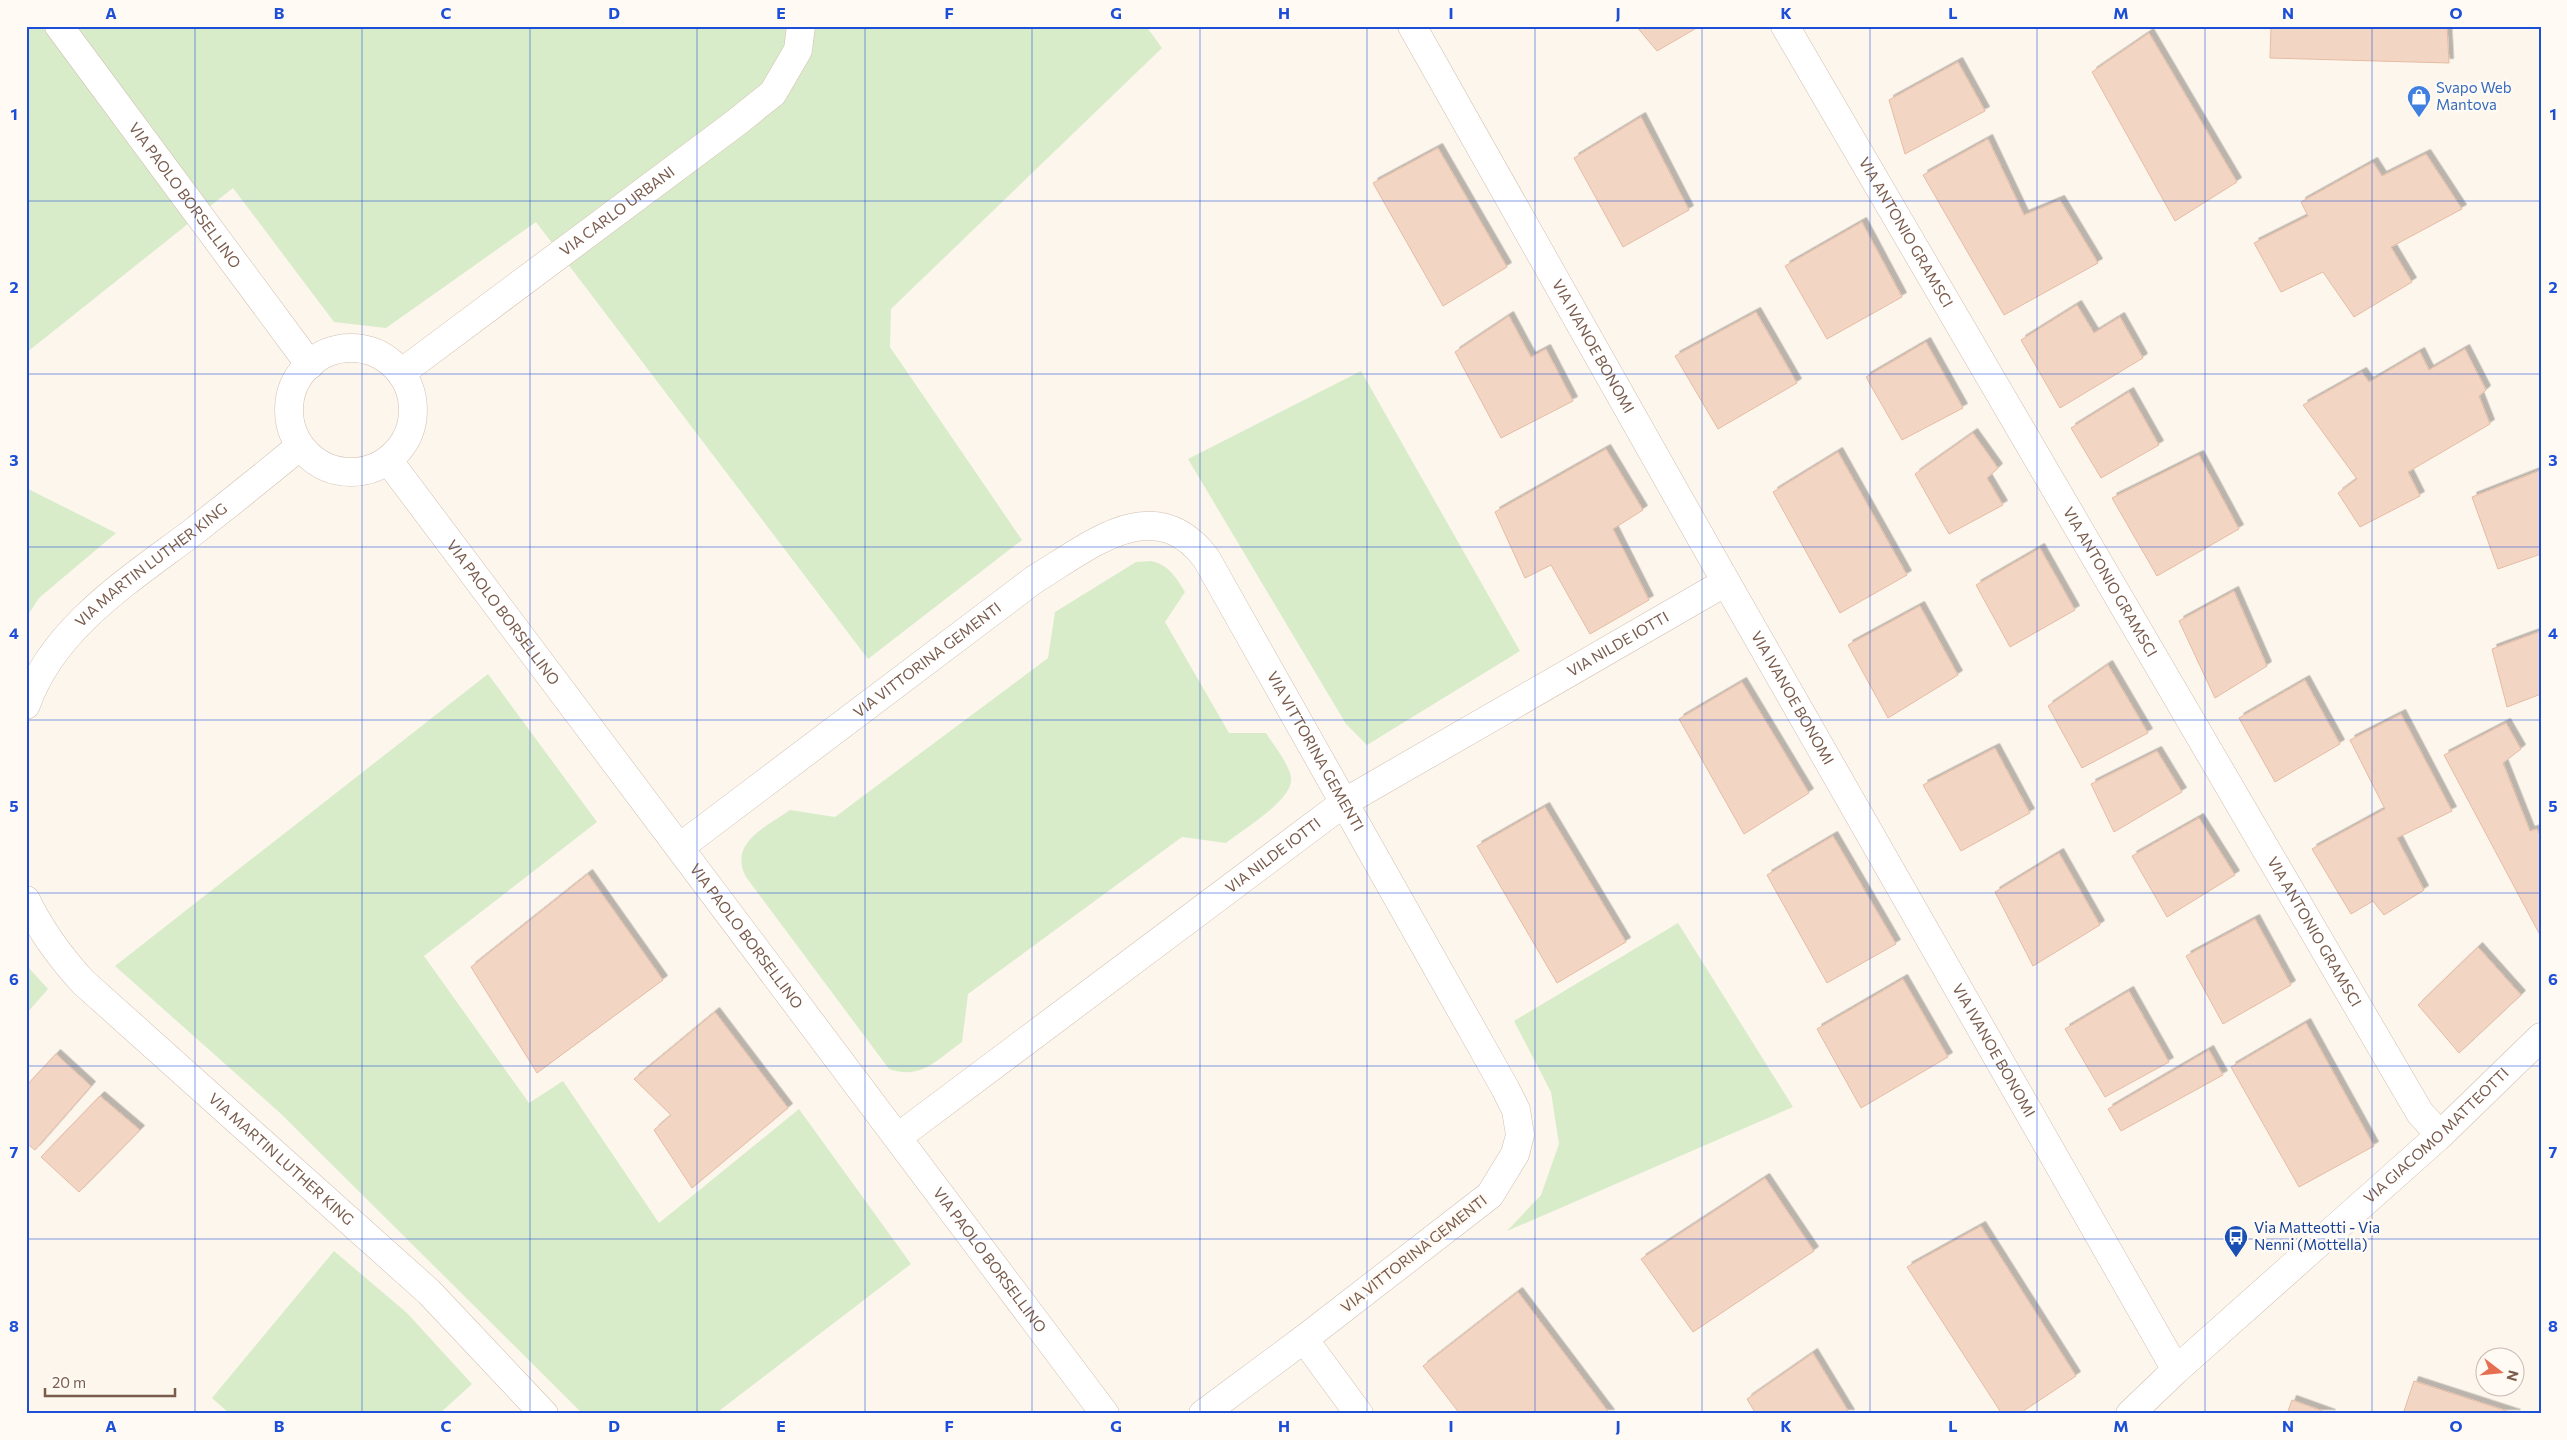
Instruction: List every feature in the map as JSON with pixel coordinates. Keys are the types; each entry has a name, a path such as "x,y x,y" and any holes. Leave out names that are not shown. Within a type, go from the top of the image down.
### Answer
{"street":[{"name":"VIA PAOLO BORSELLINO","path":"60,26 310,366"},
{"name":"VIA CARLO URBANI","path":"401,373 737,122 772,93 798,50 801,26"},
{"name":"VIA IVANOE BONOMI","path":"1412,26 1726,582 2176,1370"},
{"name":"VIA ANTONIO GRAMSCI","path":"1785,26 2420,1113 2440,1135"},
{"path":"352,348 371,351 388,360 401,373 410,390 413,408 411,428 403,445 388,460 373,469 353,473 333,470 315,461 300,446 292,429 289,409 292,389 302,372 317,358 334,350 352,348"},
{"name":"VIA MARTIN LUTHER KING","path":"26,705 50,659 82,620 108,596 236,498 300,446"},
{"name":"VIA PAOLO BORSELLINO","path":"388,460 1105,1414"},
{"name":"VIA VITTORINA GEMENTI","path":"680,847 1035,579 1097,542 1133,527 1149,525 1167,526 1195,543 1206,558 1345,802 1509,1095 1516,1110 1520,1135 1515,1154 1490,1195 1304,1339 1203,1414"},
{"name":"VIA NILDE IOTTI","path":"898,1137 1345,802 1726,582"},
{"name":"VIA MARTIN LUTHER KING","path":"26,900 51,944 83,982 430,1292 544,1414"},
{"name":"VIA GIACOMO MATTEOTTI","path":"2130,1414 2176,1370 2440,1135 2541,1037"},
{"path":"1304,1339 1359,1414"}],"green space":[{"path":"26,26 1146,26 1162,48 891,309 890,347 1022,540 868,659 536,222 386,328 334,322 233,188 26,353"},
{"path":"1361,371 1520,651 1367,745 1346,724 1188,459"},
{"path":"26,488 116,533 39,598 26,618"},
{"path":"1151,561 1163,565 1175,577 1185,592 1165,622 1229,733 1266,733 1287,766 1291,777 1290,786 1285,795 1266,813 1226,843 1182,837 968,994 962,1042 920,1070 901,1072 889,1069 746,877 742,865 742,855 746,845 752,837 790,810 835,817 1048,658 1055,612 1136,562"},
{"path":"488,674 597,822 424,956 529,1103 563,1081 659,1223 799,1109 911,1264 715,1414 583,1414 279,1112 115,966"},
{"path":"1678,923 1793,1107 1507,1231 1541,1195 1559,1144 1551,1092 1514,1021"},
{"path":"26,965 48,989 26,1014"},
{"path":"334,1251 407,1313 472,1384 439,1414 230,1414 212,1398"}],"building":[{"path":"1636,26 1700,26 1657,51"},
{"path":"2271,26 2447,26 2449,63 2270,58"},
{"path":"2149,33 2237,182 2175,221 2092,72"},
{"path":"1958,62 1985,111 1905,154 1889,100"},
{"path":"1641,117 1689,210 1623,247 1574,158"},
{"path":"1988,139 2024,215 2060,200 2098,263 2004,315 1923,175"},
{"path":"1438,148 1507,267 1443,306 1373,183"},
{"path":"2426,154 2462,209 2391,247 2412,282 2354,317 2323,272 2281,292 2254,243 2308,216 2301,202 2373,162 2382,176"},
{"path":"1862,222 1902,297 1827,339 1785,266"},
{"path":"2077,305 2094,333 2120,317 2143,358 2060,408 2021,340"},
{"path":"1756,312 1797,383 1718,429 1675,356"},
{"path":"1509,316 1531,357 1546,349 1573,401 1501,438 1455,352"},
{"path":"1926,342 1963,408 1902,440 1866,377"},
{"path":"2465,349 2486,390 2479,396 2490,424 2408,472 2420,496 2360,527 2338,493 2357,479 2303,405 2362,372 2369,382 2420,352 2429,370"},
{"path":"2129,392 2159,445 2101,478 2071,428"},
{"path":"1973,433 1998,468 1987,478 2003,505 1949,534 1915,474"},
{"path":"1606,449 1643,510 1613,529 1649,600 1590,634 1551,565 1525,578 1495,512"},
{"path":"1838,452 1907,575 1840,613 1773,492"},
{"path":"2199,455 2239,529 2157,576 2112,498"},
{"path":"2541,470 2541,554 2498,569 2472,497"},
{"path":"2040,548 2075,610 2010,647 1976,585"},
{"path":"2234,591 2267,666 2215,698 2179,621"},
{"path":"1920,606 1958,675 1888,718 1848,645"},
{"path":"2541,631 2541,694 2507,707 2492,649"},
{"path":"2108,665 2148,733 2082,768 2048,706"},
{"path":"2305,680 2340,744 2275,782 2239,718"},
{"path":"1742,682 1809,793 1744,834 1679,719"},
{"path":"2401,714 2452,811 2397,838 2424,890 2384,915 2373,901 2351,914 2312,849 2385,809 2350,740"},
{"path":"2506,723 2521,749 2503,763 2530,831 2537,829 2541,837 2540,935 2444,755"},
{"path":"1995,748 2030,813 1961,851 1923,785"},
{"path":"2157,751 2182,792 2114,832 2091,784"},
{"path":"1545,807 1626,942 1557,983 1477,846"},
{"path":"2199,818 2235,875 2167,917 2132,856"},
{"path":"1833,836 1896,944 1827,983 1767,875"},
{"path":"2059,853 2100,925 2033,966 1995,892"},
{"path":"588,874 663,980 537,1073 471,967"},
{"path":"2255,919 2291,985 2223,1024 2186,956"},
{"path":"2478,947 2521,995 2459,1053 2418,1005"},
{"path":"1903,979 1948,1057 1861,1108 1817,1029"},
{"path":"2129,991 2169,1062 2105,1097 2065,1029"},
{"path":"715,1012 788,1108 692,1188 654,1130 671,1115 634,1079"},
{"path":"2306,1023 2374,1146 2299,1187 2231,1067"},
{"path":"2209,1050 2223,1075 2121,1131 2108,1109"},
{"path":"56,1054 91,1086 35,1150 26,1143 26,1086"},
{"path":"100,1096 140,1130 79,1192 41,1157"},
{"path":"1765,1178 1814,1251 1693,1332 1641,1259"},
{"path":"1981,1226 2076,1376 2019,1414 2002,1414 1907,1267"},
{"path":"1518,1292 1610,1414 1460,1414 1423,1366"},
{"path":"1813,1353 1850,1414 1756,1414 1747,1399"},
{"path":"2414,1381 2516,1414 2403,1414"},
{"path":"2292,1400 2331,1414 2287,1414"}],"place":[{"name":"Svapo Web Mantova","path":"2419,118"},
{"name":"Via Matteotti - Via Nenni (Mottella)","path":"2236,1258"}]}
